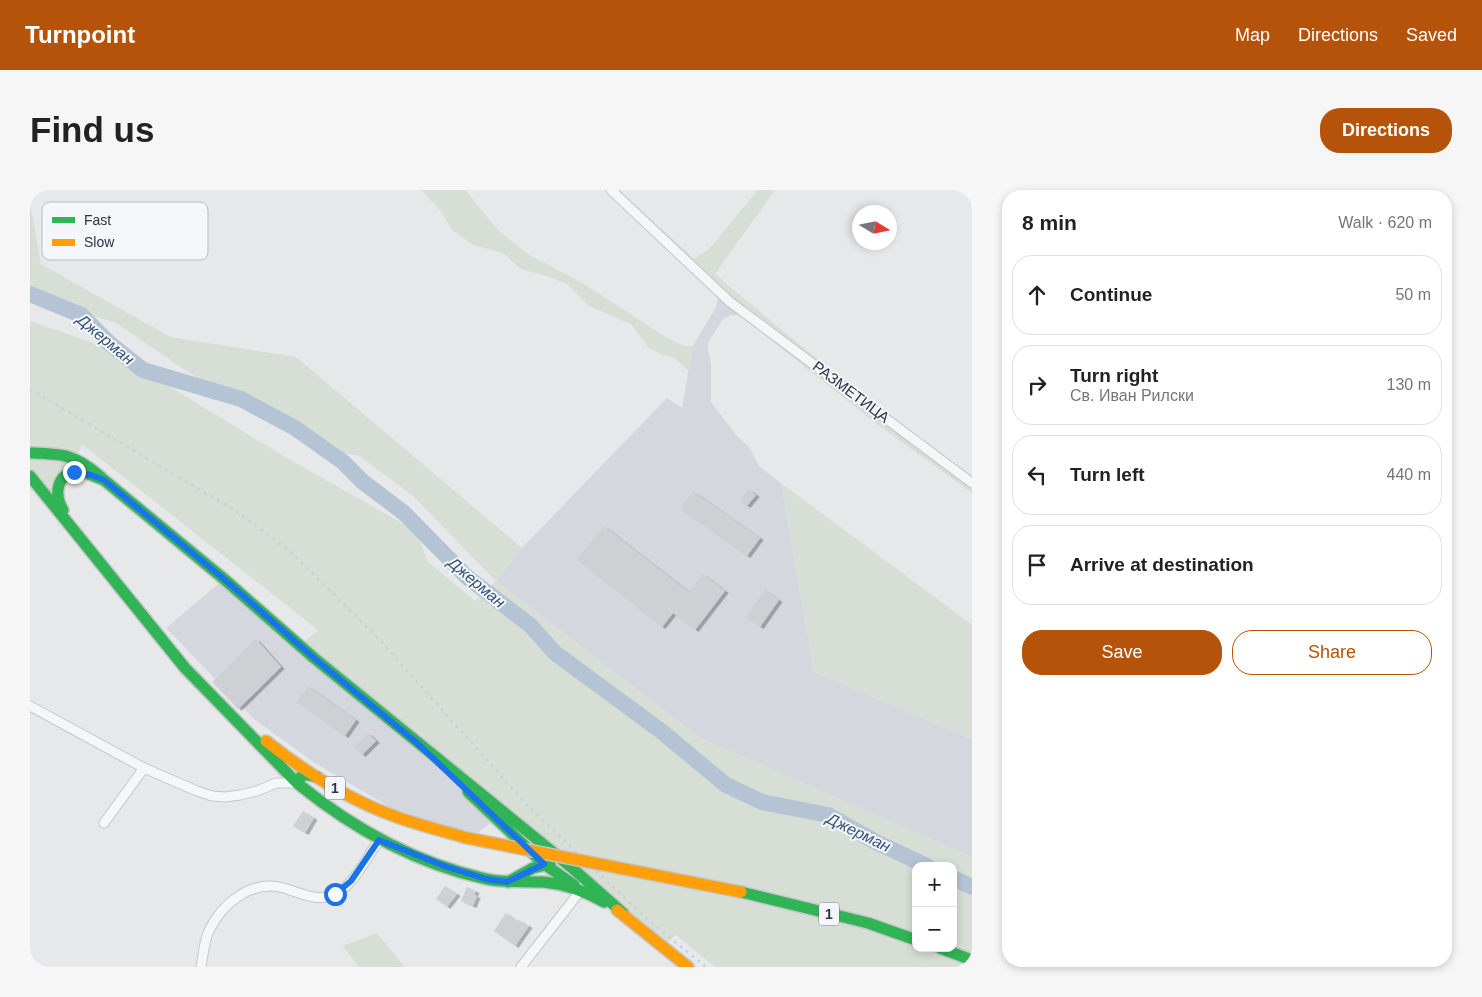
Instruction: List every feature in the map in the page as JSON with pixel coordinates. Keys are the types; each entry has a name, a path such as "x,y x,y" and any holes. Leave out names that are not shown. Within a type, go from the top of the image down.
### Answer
{"main road":[{"path":"30,453 74,456 89,465 104,480 224,579 314,658 571,867 688,967"},
{"path":"104,480 74,472 61,480 56,496 58,503 112,576"},
{"name":"1","path":"30,476 185,668 221,704 282,754 317,777 366,803 393,815 467,838 741,892 868,923 912,939"},
{"path":"221,704 297,784 336,815 379,840 444,866 486,879 507,882 559,884 581,890"},
{"path":"416,742 544,864 581,890 623,913"},
{"path":"297,784 298,779 302,776 317,777"},
{"path":"507,882 544,864 571,867"},
{"path":"951,952 972,960"}],"street":[{"name":"РАЗМЕТИЦА","path":"611,190 730,302 972,483"},
{"path":"30,706 144,768 197,791 219,796 240,795 257,791 276,783 297,784"},
{"path":"104,823 144,768"},
{"path":"201,967 207,934 230,904 246,891 259,886 270,886 284,888 310,897 335,894 351,881 379,840"},
{"path":"521,967 581,890"}],"shaded area":[{"path":"421,190 465,190 498,230 529,255 581,282 667,338 684,346 693,346 689,371 673,357 663,355 649,348 631,324 589,306 568,285 550,277 521,269 503,253 473,245 452,230 441,211"},
{"path":"605,190 619,190 694,259 709,249 758,190 775,190 715,274 841,378 972,476 972,493 873,421 718,298"},
{"path":"30,203 41,264 170,337 296,357 522,548 496,581 413,496 359,456 310,447 185,370 116,323 30,296"},
{"path":"718,298 740,315 731,315 723,319 708,342 711,363 711,402 737,436 749,447 760,467 781,483 814,672 972,739 972,857 700,738 496,581 522,548 667,398 682,408 693,346 716,307"},
{"path":"30,321 130,356 172,388 287,458 416,531 428,562 475,601 496,581 700,738 972,857 972,967 715,967 676,935 663,946 300,646 318,630 83,445 47,497 30,475"},
{"path":"781,483 972,625 972,739 814,672"},
{"path":"224,579 416,742 496,819 471,838 419,824 315,763 254,719 166,628"},
{"path":"377,933 405,967 359,967 343,946"}],"building":[{"path":"749,489 756,495 747,506 740,501"},
{"path":"693,491 760,538 747,556 680,509"},
{"path":"604,526 689,592 703,574 725,591 695,630 673,613 662,627 577,560"},
{"path":"765,590 779,600 760,627 746,617"},
{"path":"256,639 281,667 238,709 212,682"},
{"path":"308,686 356,720 345,736 297,702"},
{"path":"368,733 376,741 362,755 354,747"},
{"path":"303,811 314,818 305,833 293,826"},
{"path":"445,886 457,894 447,907 436,899"},
{"path":"467,887 476,891 474,895 477,896 473,906 461,901"},
{"path":"506,913 518,922 519,920 529,926 515,946 494,931"}],"waterway":[{"name":"Джерман","path":"30,294 81,315 109,343 143,370 241,399 295,428 343,462 363,482 404,513 467,577 530,625 555,653 661,731 726,785 762,802 828,815 878,843 918,862"},
{"name":"Джерман","path":"957,880 972,887"}],"railway":[{"path":"30,389 234,510 291,552 378,638 525,803 648,920 706,967"}],"traffic: fast":[{"path":"30,453 68,457 84,464 101,477"},
{"path":"63,510 58,498 58,491 61,480 65,476 81,472 104,480"},
{"path":"30,476 185,668 297,783 300,777 305,775 317,777"},
{"path":"104,480 224,579 314,658 571,867 623,913"},
{"path":"297,783 362,829 434,864 486,879 559,884 582,891 604,902"},
{"path":"468,792 544,864 574,885"},
{"path":"508,882 533,868 550,864"},
{"path":"741,892 868,923 912,939"},
{"path":"951,952 972,960"}],"traffic: slow":[{"path":"266,741 311,774 343,793 403,819 467,838"},
{"path":"467,838 741,892"},
{"path":"617,910 688,967"}],"route":[{"path":"74,472 104,480 224,579 314,658 416,742 544,864 507,882 486,879 416,856 379,840 351,881 335,894"}]}
